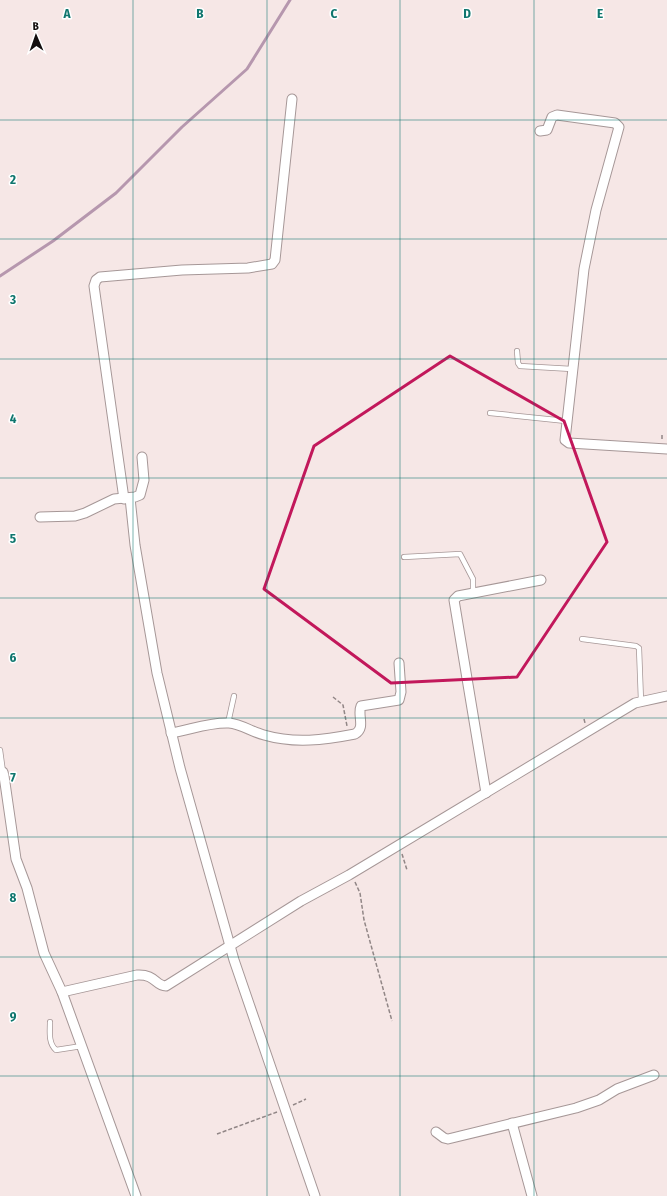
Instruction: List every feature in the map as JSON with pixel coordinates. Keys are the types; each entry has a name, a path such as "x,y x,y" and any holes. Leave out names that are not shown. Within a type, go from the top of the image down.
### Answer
{"street":[{"path":"292,99 275,260 272,264 248,268 190,270 100,277 96,280 94,286 127,498 157,673 171,733 234,960 315,1196"},
{"path":"540,131 548,130 551,119 557,116 615,123 619,127 596,210 580,297 566,421 566,442 667,449"},
{"path":"40,517 75,516 85,513 114,499 140,495 144,480 142,457"},
{"path":"486,793 454,603 458,596 541,580"},
{"path":"171,733 208,725 228,723 236,724 262,735 295,742 355,734 360,730 361,706 399,700 401,692 399,663"},
{"path":"62,992 137,975 150,975 162,986 166,986 231,948 301,901 349,875 641,701 667,696"},
{"path":"1,771 9,806 16,859 27,888 47,963 62,992 136,1196"},
{"path":"436,1132 448,1139 576,1108 599,1100 617,1089 654,1075"},
{"path":"512,1123 532,1196"}],"lane":[{"path":"517,351 518,364 520,366 572,369"},
{"path":"490,413 566,421"},
{"path":"404,557 460,554 473,579 473,594"},
{"path":"582,639 636,646 639,648 641,701"},
{"path":"228,723 234,696"},
{"path":"0,750 1,771"},
{"path":"50,1022 50,1036 53,1047 56,1050 82,1046"}],"path":[{"path":"333,697 343,705 345,710 347,721 345,736"},
{"path":"398,845 407,870"},
{"path":"356,883 392,1022"},
{"path":"217,1134 285,1109 306,1099"}],"highlighted area":[{"path":"450,356 564,421 607,542 517,677 391,683 264,589 314,446"}],"waterway":[{"path":"0,276 53,241 116,193 182,127 247,69 290,0"}]}
